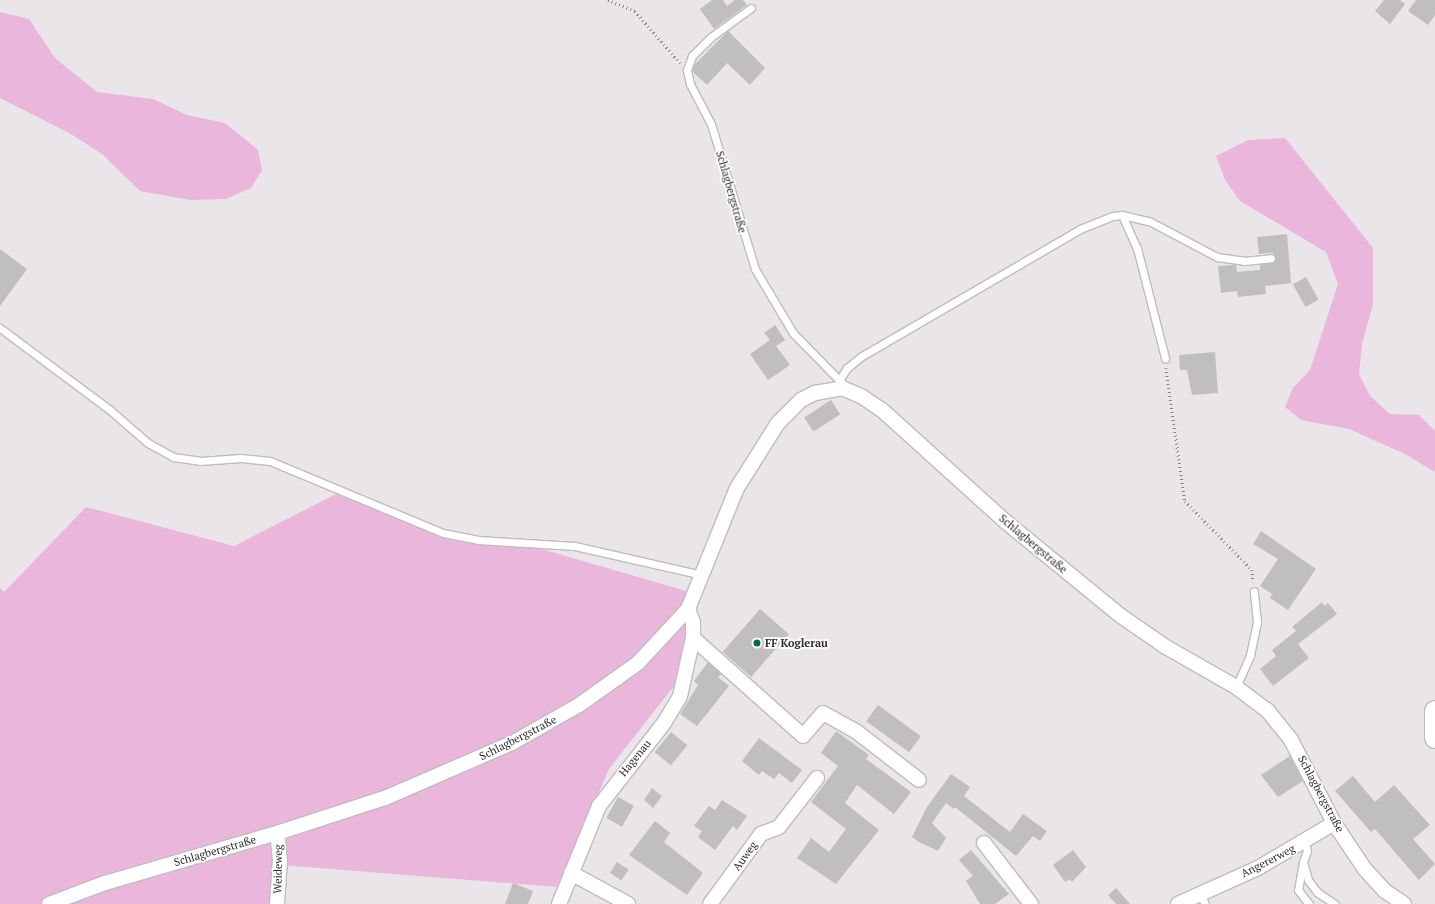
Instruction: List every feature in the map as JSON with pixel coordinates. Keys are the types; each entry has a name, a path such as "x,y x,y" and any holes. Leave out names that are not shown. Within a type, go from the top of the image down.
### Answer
{"main road":[{"path":"1435,711 1435,738"}],"street":[{"name":"Schlagbergstraße","path":"49,904 132,875 277,833 385,798 512,743 612,683 638,663 688,609 704,575 737,488 778,423 802,400 815,393 841,383 882,410 1006,522 1121,616 1166,647 1236,687 1267,710 1291,740 1334,823 1375,882 1404,904"},
{"name":"Hagenau","path":"559,904 599,806 674,707 684,682 693,638 693,622 688,609"},
{"path":"693,638 803,736 823,713 856,732 919,780"},
{"name":"Auweg","path":"710,904 761,834 779,827 817,778"},
{"name":"Angererweg","path":"1178,904 1202,898 1258,868 1334,823"},
{"name":"Weideweg","path":"277,833 280,860 277,904"},
{"path":"984,843 1031,904"},
{"path":"571,873 628,904"}],"lane":[{"path":"687,70 702,46 751,8"},
{"name":"Schlagbergstraße","path":"687,70 690,84 711,124 754,269 793,333 841,383"},
{"path":"841,383 847,368 862,356 1049,246 1096,221 1122,215 1149,221 1217,257 1244,261 1271,258"},
{"path":"1122,215 1146,273 1165,358"},
{"path":"0,328 110,410 148,443 173,457 200,461 241,458 270,461 442,533 478,540 575,546 704,575"},
{"path":"1236,687 1250,654 1257,622 1254,591"},
{"path":"1305,841 1307,851 1303,862 1298,890 1309,904"},
{"path":"1303,862 1311,886 1335,904"}],"path":[{"path":"608,0 634,11 687,70"},
{"path":"1165,358 1185,501 1252,570 1254,591"}],"shaded area":[{"path":"0,12 29,19 55,58 97,92 153,99 187,115 225,123 258,150 262,170 251,188 226,199 190,200 140,191 102,154 71,134 0,98"},
{"path":"1285,138 1373,248 1373,304 1362,344 1359,374 1370,396 1390,414 1419,415 1435,431 1435,472 1405,454 1349,429 1301,420 1285,407 1293,388 1310,370 1338,284 1326,252 1240,201 1225,180 1216,156 1248,140"},
{"path":"342,491 441,530 521,543 700,595 681,677 609,769 557,887 281,865 272,904 0,904 0,588 4,592 86,507 234,546"}],"building":[{"path":"712,0 723,0 727,6 735,0 743,0 747,5 714,29 700,9"},
{"path":"1384,0 1400,0 1405,4 1390,24 1375,11"},
{"path":"1416,0 1435,0 1435,15 1428,25 1408,11"},
{"path":"728,31 765,68 750,85 727,63 707,85 692,71 694,65"},
{"path":"1287,234 1291,283 1265,286 1266,294 1238,297 1237,291 1221,293 1218,266 1236,265 1237,272 1260,270 1260,264 1274,262 1276,258 1273,253 1259,254 1257,237"},
{"path":"0,249 27,269 0,306"},
{"path":"1306,277 1319,300 1305,307 1293,284"},
{"path":"775,325 785,340 776,346 790,365 768,380 750,354 770,340 764,333"},
{"path":"1215,352 1218,393 1192,395 1187,370 1180,370 1179,355"},
{"path":"831,400 840,414 813,432 804,417"},
{"path":"1261,531 1316,569 1288,610 1270,598 1272,594 1260,586 1278,559 1253,544"},
{"path":"1322,602 1324,606 1328,603 1337,614 1298,644 1309,658 1273,686 1260,669 1276,656 1272,650 1296,631 1292,627"},
{"name":"FF Koglerau","path":"760,609 789,634 751,677 723,652"},
{"path":"708,662 721,674 718,677 729,686 697,726 680,714 698,685 694,681"},
{"path":"878,705 921,736 909,752 866,721"},
{"path":"836,731 869,755 866,759 911,792 894,814 857,785 845,803 879,830 836,884 797,858 811,838 829,852 846,829 811,802 838,766 821,753"},
{"path":"671,732 687,745 671,765 655,752"},
{"path":"759,738 802,770 792,783 779,773 774,779 762,771 759,775 742,761"},
{"path":"1290,756 1303,781 1278,797 1261,775"},
{"path":"951,774 970,787 964,796 1010,832 1023,814 1047,831 1040,841 1033,836 1016,856 955,807 954,809 946,803 932,823 946,838 938,851 919,842 912,837 927,807"},
{"path":"1353,776 1375,802 1394,785 1430,825 1413,839 1435,864 1419,880 1375,829 1371,832 1335,791"},
{"path":"652,788 662,796 653,808 644,800"},
{"path":"618,797 634,806 622,827 606,818"},
{"path":"722,800 747,816 737,830 733,826 715,850 698,837 702,831 694,826 709,806 715,810"},
{"path":"655,821 670,833 664,842 703,873 687,895 629,855"},
{"path":"971,850 1009,894 995,904 980,904 966,881 973,876 959,860"},
{"path":"1073,850 1086,867 1072,882 1070,879 1065,882 1053,865"},
{"path":"617,862 629,870 621,881 610,873"},
{"path":"513,883 533,891 528,904 505,904"},
{"path":"1116,888 1130,904 1116,904 1108,895"}],"place":[{"name":"FF Koglerau","path":"757,643"}]}
